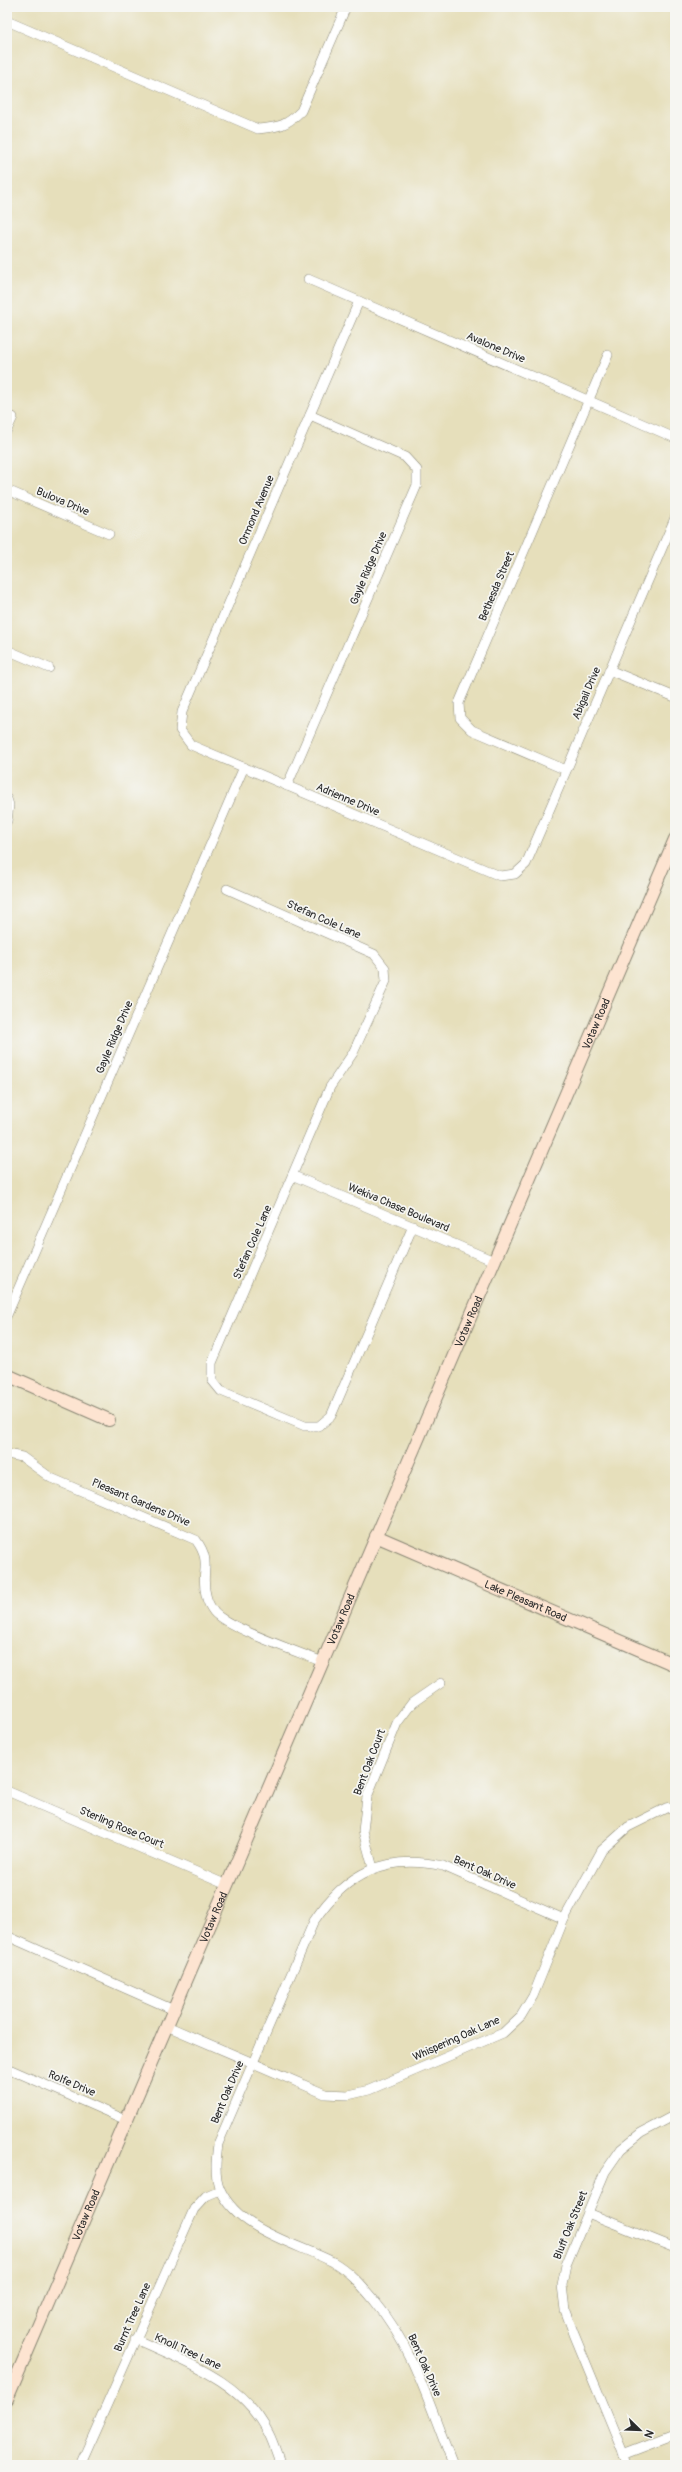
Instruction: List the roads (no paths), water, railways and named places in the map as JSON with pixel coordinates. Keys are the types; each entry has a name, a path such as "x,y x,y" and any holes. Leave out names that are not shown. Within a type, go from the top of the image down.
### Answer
{"street":[{"path":"7,21 258,129 278,127 290,123 301,111 346,7"},
{"name":"Avalone Drive","path":"308,279 675,438"},
{"name":"Ormond Avenue","path":"180,730 182,712 359,301"},
{"name":"Bethesda Street","path":"566,770 472,730 460,718 459,703 587,400 608,355"},
{"name":"Gayle Ridge Drive","path":"287,786 417,485 417,470 405,457 310,415"},
{"path":"7,430 13,417"},
{"name":"Bulova Drive","path":"7,490 109,534"},
{"name":"Abigail Drive","path":"515,874 526,864 675,518"},
{"path":"7,650 49,668"},
{"path":"609,670 675,697"},
{"name":"Adrienne Drive","path":"180,730 190,745 500,876 515,874"},
{"name":"Gayle Ridge Drive","path":"7,1315 244,768"},
{"path":"7,799 9,815 7,821"},
{"name":"Votaw Road","path":"7,2399 675,839"},
{"name":"Stefan Cole Lane","path":"227,889 374,954 385,968 386,981 353,1053 330,1087 294,1176 212,1363 212,1380 221,1391 305,1426 320,1426 331,1416 413,1226"},
{"name":"Wekiva Chase Boulevard","path":"294,1176 494,1261"},
{"path":"7,1375 109,1420"},
{"name":"Pleasant Gardens Drive","path":"7,1454 26,1458 52,1478 196,1540 203,1550 207,1562 204,1580 206,1597 214,1612 228,1622 323,1662"},
{"name":"Lake Pleasant Road","path":"376,1536 675,1665"},
{"name":"Bent Oak Court","path":"373,1868 364,1831 367,1797 397,1724 412,1703 441,1683"},
{"name":"Sterling Rose Court","path":"7,1792 227,1885"},
{"name":"Whispering Oak Lane","path":"167,2026 325,2094 348,2095 369,2090 503,2032 521,2016 533,1996 564,1919 602,1850 628,1827 666,1808 675,1806"},
{"name":"Bent Oak Drive","path":"454,2465 401,2339 374,2300 354,2277 334,2263 254,2225 241,2216 220,2190 216,2162 218,2144 314,1920 328,1900 346,1885 373,1868 398,1861 424,1862 443,1866 564,1919"},
{"path":"7,1936 174,2010"},
{"name":"Rolfe Drive","path":"7,2068 126,2120"},
{"name":"Bluff Oak Street","path":"628,2465 565,2310 562,2285 566,2265 605,2172 621,2149 641,2133 675,2115"},
{"name":"Burnt Tree Lane","path":"80,2465 194,2209 206,2196 220,2190"},
{"path":"588,2213 675,2248"},
{"name":"Knoll Tree Lane","path":"135,2339 212,2374 233,2389 252,2408 269,2433 281,2465"},
{"path":"623,2454 675,2434"}]}
